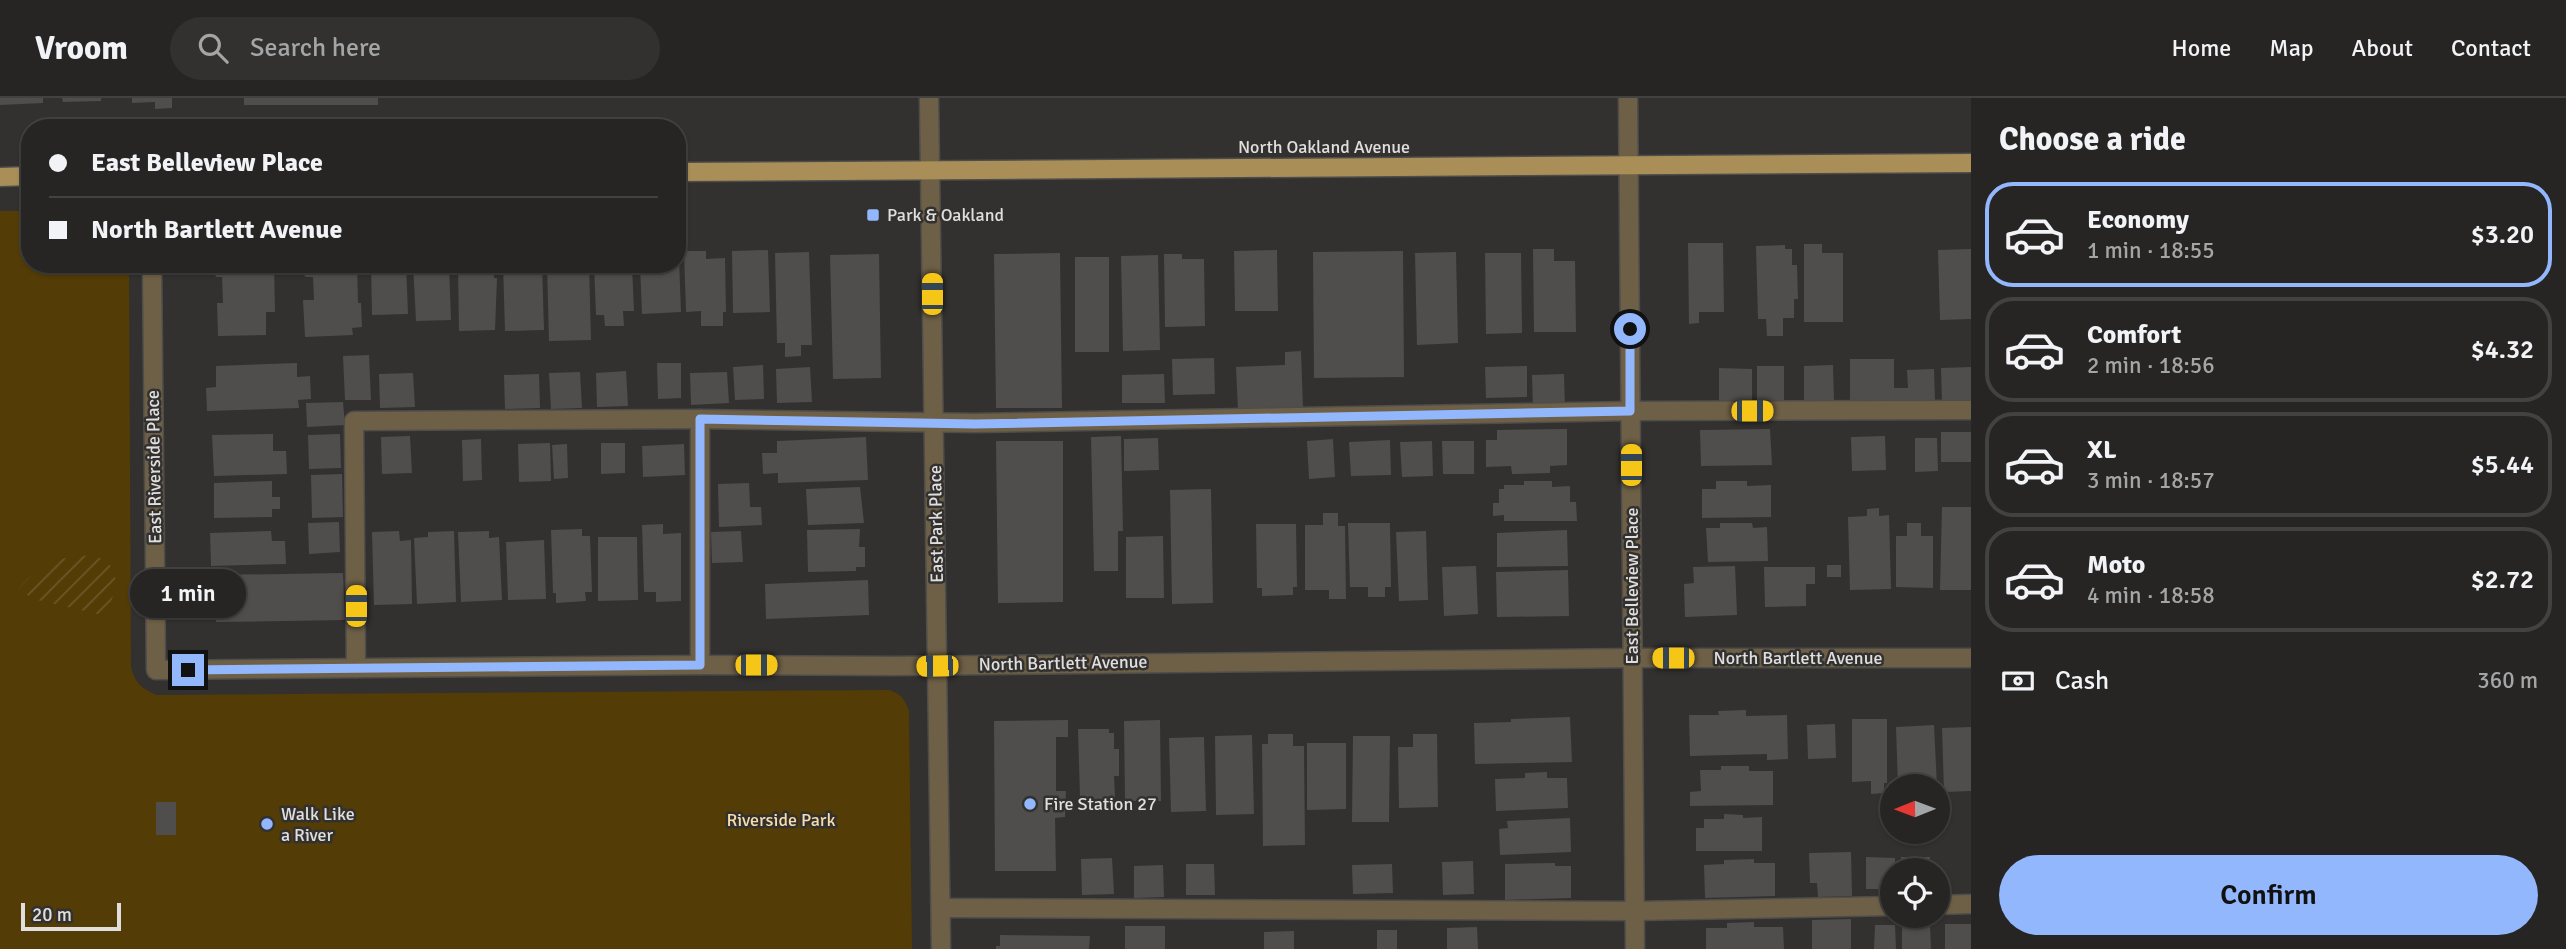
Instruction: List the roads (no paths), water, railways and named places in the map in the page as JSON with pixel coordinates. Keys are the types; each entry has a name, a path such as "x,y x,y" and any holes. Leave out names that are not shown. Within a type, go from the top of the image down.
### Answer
{"main road":[{"name":"North Oakland Avenue","path":"686,172 1971,163"},
{"path":"0,177 21,176"}],"street":[{"name":"East Park Place","path":"929,98 941,949"},
{"name":"East Belleview Place","path":"1628,98 1635,949"},
{"name":"East Riverside Place","path":"152,273 156,670"},
{"path":"356,668 354,421 700,419 1119,422 1630,411 1971,410"},
{"path":"700,419 700,665"},
{"name":"North Bartlett Avenue","path":"156,670 700,665 937,666 1633,658 1971,658"},
{"path":"1950,905 1971,904"},
{"path":"941,908 1635,911 1880,906"}],"place":[{"name":"Park & Oakland","path":"873,215"},
{"name":"Fire Station 27","path":"1030,804"},
{"name":"Walk Like a River","path":"267,824"}],"park label":[{"name":"Riverside Park","path":"781,820"}]}
